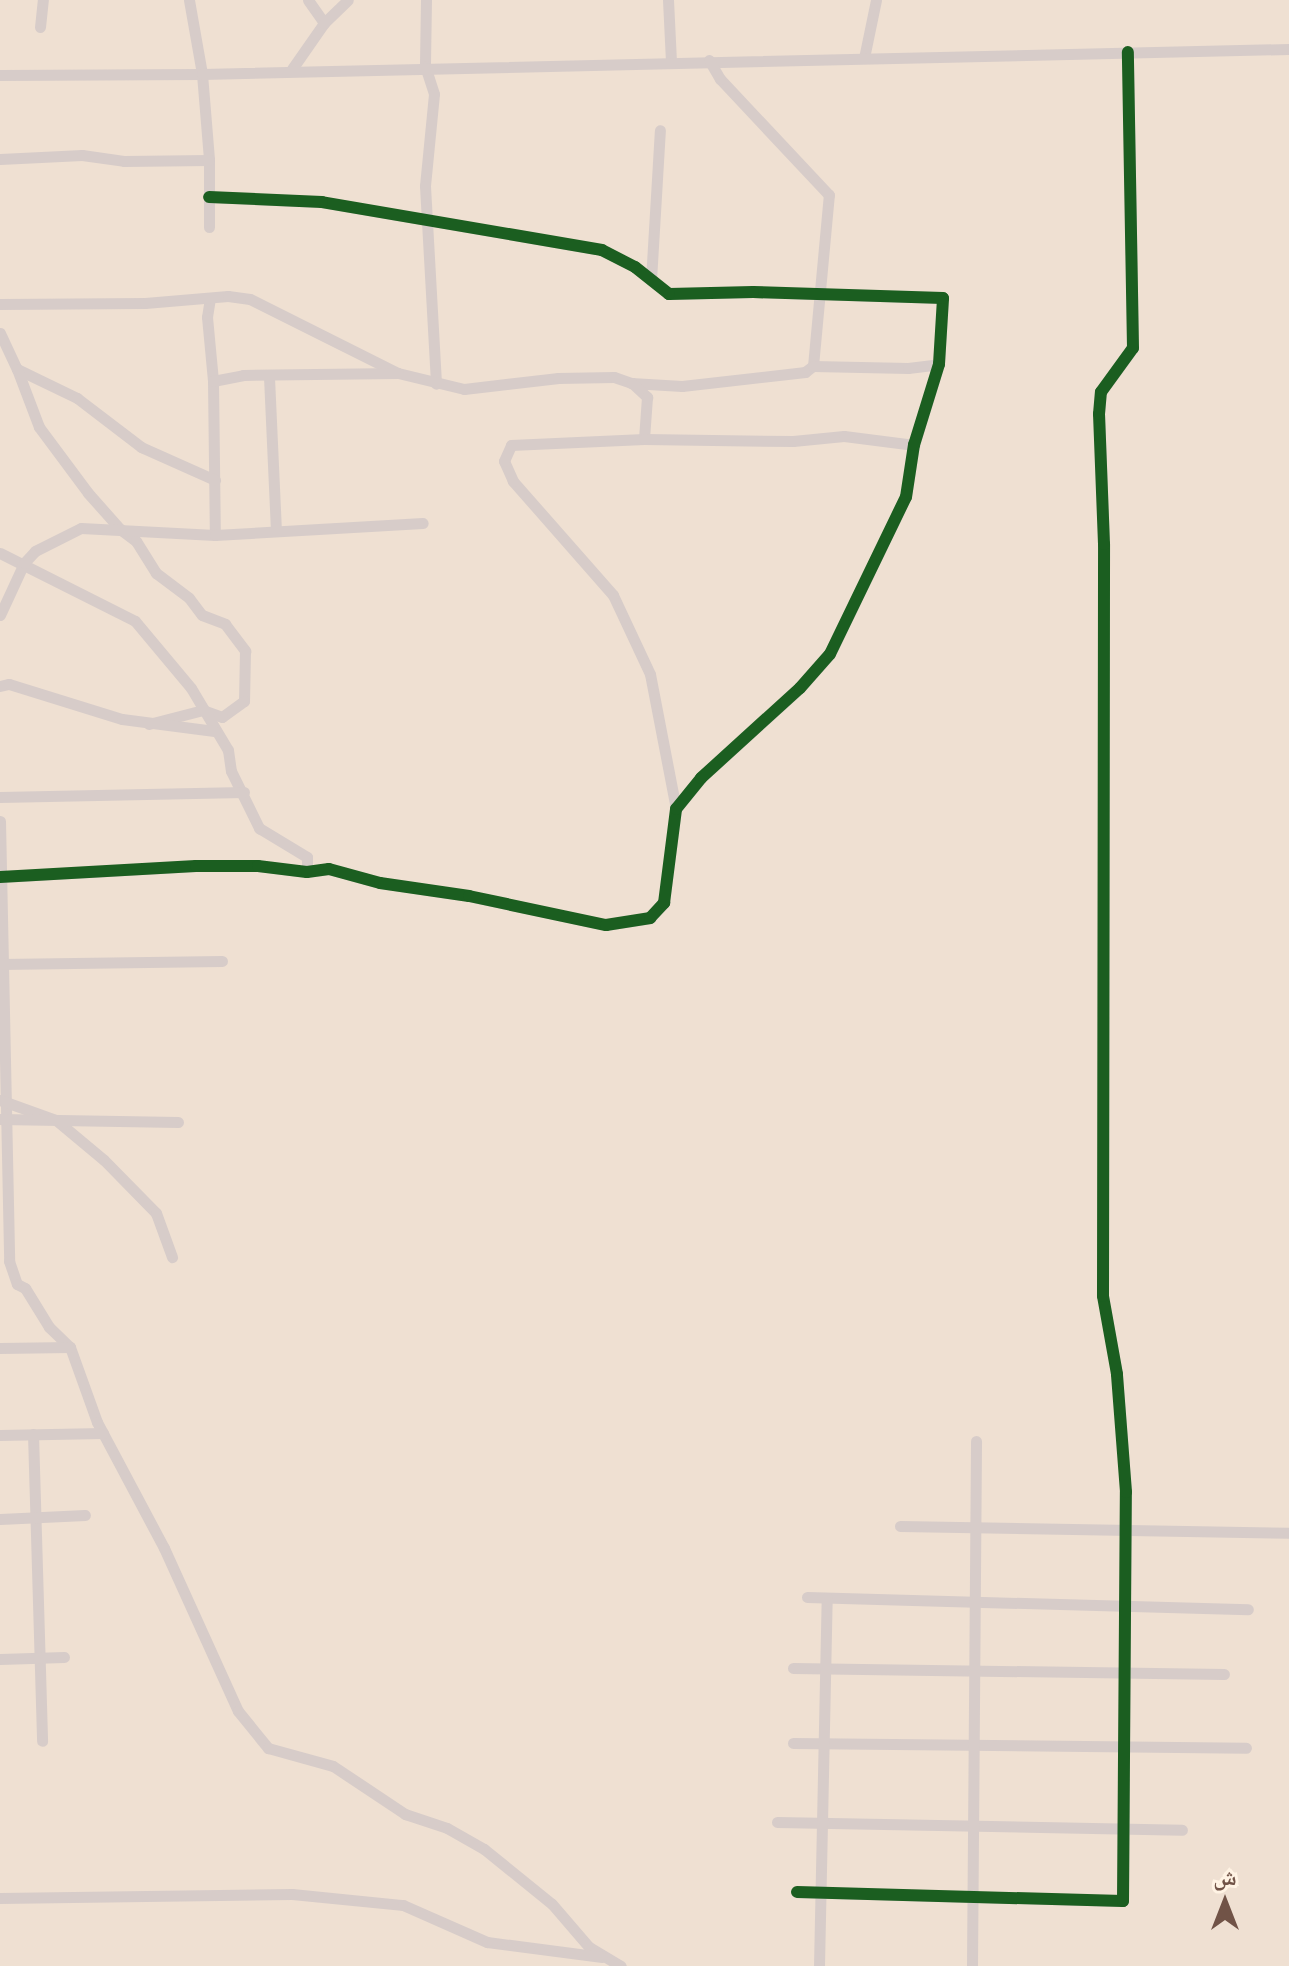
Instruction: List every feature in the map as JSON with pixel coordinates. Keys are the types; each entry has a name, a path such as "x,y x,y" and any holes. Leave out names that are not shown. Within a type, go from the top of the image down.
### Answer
{"street":[{"path":"40,27 43,0"},
{"path":"189,0 202,74 209,160 209,227"},
{"path":"308,0 324,23"},
{"path":"292,69 324,23 348,0"},
{"path":"426,0 425,66 434,94 425,186 425,221 436,384"},
{"path":"668,0 671,61"},
{"path":"864,58 876,0"},
{"path":"0,75 202,74 292,69 1289,49"},
{"path":"797,1892 1123,1901 1126,1529 1117,1374 1103,1296 1104,544 1099,414 1101,392 1133,348 1128,52"},
{"path":"709,60 720,79 829,195 813,366"},
{"path":"651,280 660,130"},
{"path":"0,159 82,155 124,161 209,160"},
{"path":"209,197 322,202 602,250 669,294 753,292 943,298 939,364 914,445 906,497 830,654 800,688 701,778 676,809"},
{"path":"210,298 207,317 213,381 215,535"},
{"path":"0,304 250,299 398,373 464,389 558,378 614,377 631,383 682,386 805,372 813,366 908,368 939,364"},
{"path":"0,333 39,427 120,529 136,541 156,573 189,598 202,615 225,624 245,651 244,701 222,717 203,710 149,724"},
{"path":"17,369 77,398 141,447 215,480"},
{"path":"213,381 243,375 398,373"},
{"path":"269,377 276,529"},
{"path":"631,383 647,397 644,439"},
{"path":"1,877 196,866 258,866 307,872 329,869 380,883 469,896 606,925 650,918 664,903 676,809 650,674 613,595 513,481 504,461 511,445 644,439 793,441 844,436 914,445"},
{"path":"0,615 24,563 35,551 81,528 215,535 276,529 423,523"},
{"path":"0,553 135,621 191,688 228,750 231,771 244,792 259,828 307,857 307,872"},
{"path":"0,686 9,684 149,724 214,731"},
{"path":"0,797 244,792"},
{"path":"0,821 5,1262 49,1327 70,1347 103,1433 164,1548 238,1711 268,1748 333,1766 405,1814 447,1828 484,1849 552,1904 589,1947 621,1966"},
{"path":"2,964 222,961"},
{"path":"2,1102 56,1120 104,1160 156,1213 172,1257"},
{"path":"2,1119 178,1122"},
{"path":"0,1348 70,1347"},
{"path":"0,1435 103,1433"},
{"path":"33,1434 42,1741"},
{"path":"972,1966 976,1441"},
{"path":"0,1519 85,1515"},
{"path":"900,1526 1289,1533"},
{"path":"807,1597 1248,1609"},
{"path":"819,1966 827,1598"},
{"path":"0,1659 64,1657"},
{"path":"793,1668 1224,1674"},
{"path":"793,1743 1246,1748"},
{"path":"777,1822 1182,1830"},
{"path":"0,1898 292,1894 403,1905 487,1942 608,1958"}],"shaded area":[{"path":"0,0 1289,0 1289,1966 0,1966"}],"cycle path":[{"path":"797,1892 1123,1901 1126,1492 1117,1374 1103,1296 1104,544 1099,414 1101,392 1133,348 1128,52"},
{"path":"0,877 196,866 258,866 307,872 329,869 380,883 469,896 606,925 650,918 664,903 676,809 701,778 800,688 830,654 906,497 914,445 939,364 943,298 753,292 669,294 635,267 602,250 322,202 209,197"}]}
